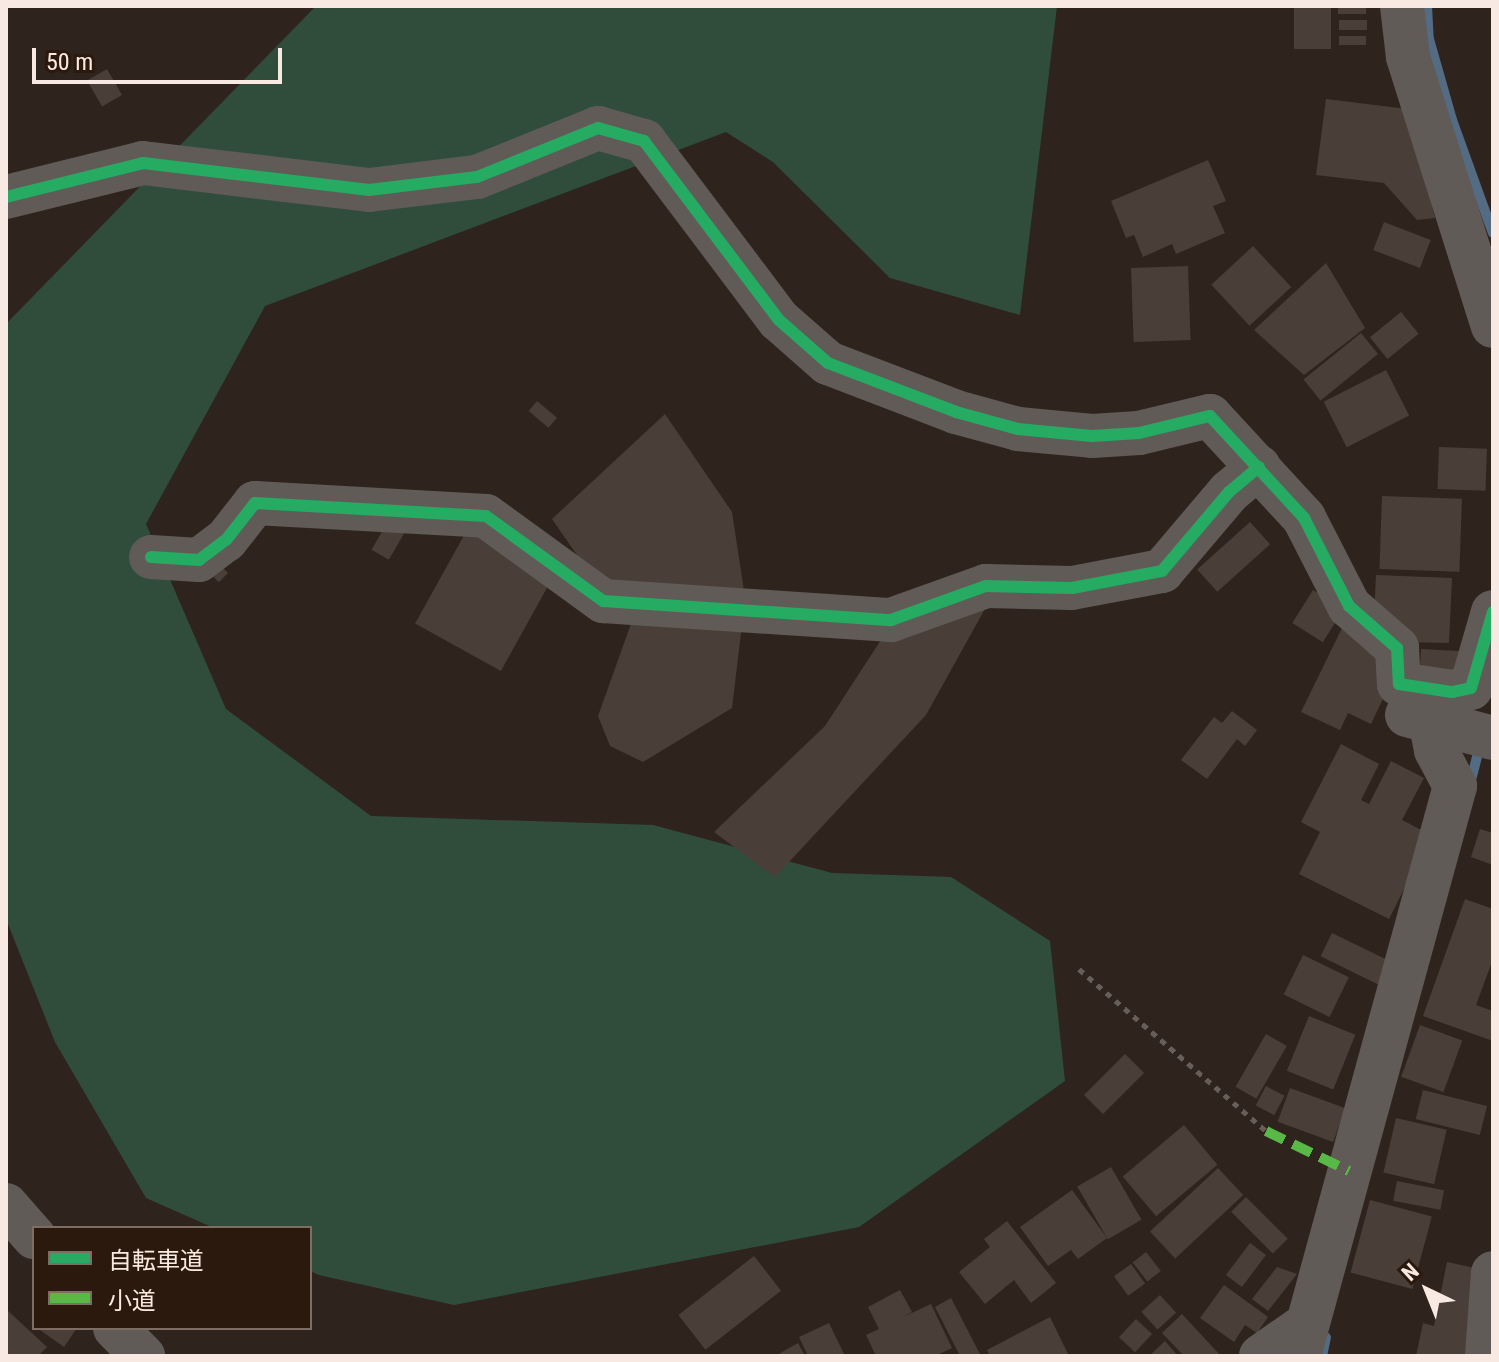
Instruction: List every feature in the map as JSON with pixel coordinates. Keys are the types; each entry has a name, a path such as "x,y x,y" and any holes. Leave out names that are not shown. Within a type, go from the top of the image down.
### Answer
{"street":[{"path":"1402,6 1408,57 1485,265 1493,326"},
{"path":"6,197 143,163 369,190 477,177 598,128 644,141 779,320 828,363 956,412 1018,429 1092,436 1139,433 1210,416 1304,518 1349,606 1397,648 1399,684 1458,721"},
{"path":"151,557 199,560 226,540 255,503 486,516 603,601 891,620 986,586 1072,588 1162,571 1229,492 1259,467"},
{"path":"1261,1356 1303,1340 1455,786 1436,750 1458,721 1493,612"},
{"path":"6,1205 32,1235"},
{"path":"1487,1356 1493,1273"},
{"path":"117,1330 143,1356"}],"path":[{"path":"1079,969 1266,1131"}],"green space":[{"path":"316,6 1057,6 1020,315 890,278 773,162 726,132 265,306 146,524 226,709 371,816 653,825 832,873 951,877 1050,941 1065,1081 859,1227 454,1305 312,1272 312,1226 209,1226 146,1198 55,1042 6,919 6,324"}],"building":[{"path":"1294,6 1331,6 1331,49 1294,49"},
{"path":"1338,6 1366,6 1366,14 1338,14"},
{"path":"1339,20 1367,20 1367,30 1339,30"},
{"path":"1339,36 1366,36 1366,45 1339,45"},
{"path":"107,69 122,95 102,106 87,80"},
{"path":"1326,99 1407,109 1435,218 1417,220 1384,183 1316,175"},
{"path":"1208,160 1226,201 1213,206 1225,233 1176,254 1172,244 1143,257 1134,235 1126,238 1111,201"},
{"path":"1384,222 1431,240 1420,268 1373,250"},
{"path":"1253,246 1291,287 1250,326 1211,285"},
{"path":"1326,263 1365,328 1304,375 1254,330"},
{"path":"1188,266 1191,340 1134,342 1131,268"},
{"path":"1401,312 1419,334 1388,359 1370,337"},
{"path":"1361,333 1378,354 1320,401 1303,380"},
{"path":"1386,370 1409,415 1347,447 1324,402"},
{"path":"537,401 557,418 549,428 529,411"},
{"path":"665,414 732,512 746,604 604,594 552,519"},
{"path":"1439,447 1487,449 1486,491 1438,489"},
{"path":"1382,496 1462,499 1459,572 1379,569"},
{"path":"1250,522 1270,544 1217,592 1197,570"},
{"path":"387,523 404,533 389,560 372,550"},
{"path":"467,530 553,578 501,671 415,624"},
{"path":"216,561 228,573 219,582 207,570"},
{"path":"1376,575 1452,578 1449,643 1404,642 1374,619"},
{"path":"1313,590 1344,609 1323,642 1292,623"},
{"path":"986,607 926,715 775,877 714,832 825,726 892,623"},
{"path":"632,621 742,625 732,708 643,762 610,746 598,716"},
{"path":"1343,626 1390,649 1391,682 1371,724 1348,713 1340,730 1301,712"},
{"path":"1421,649 1462,651 1461,672 1420,670"},
{"path":"1232,711 1257,730 1245,746 1237,739 1207,779 1181,760 1214,717 1222,723"},
{"path":"1341,744 1379,764 1361,800 1369,804 1391,761 1424,778 1402,820 1431,835 1389,919 1299,874 1320,832 1301,822"},
{"path":"1480,829 1493,833 1493,865 1471,857"},
{"path":"1465,899 1493,909 1493,959 1476,1005 1493,1011 1493,1041 1423,1016"},
{"path":"1332,933 1390,961 1378,984 1321,956"},
{"path":"1303,955 1349,977 1330,1017 1284,995"},
{"path":"1309,1016 1355,1035 1333,1089 1287,1071"},
{"path":"1420,1025 1462,1040 1443,1092 1401,1077"},
{"path":"1266,1034 1287,1046 1256,1099 1236,1087"},
{"path":"1125,1054 1144,1073 1103,1114 1084,1095"},
{"path":"1266,1086 1285,1096 1274,1115 1256,1105"},
{"path":"1290,1088 1345,1108 1333,1142 1278,1122"},
{"path":"1423,1090 1487,1106 1480,1135 1416,1119"},
{"path":"1396,1118 1447,1130 1434,1184 1383,1173"},
{"path":"1184,1125 1217,1165 1156,1216 1123,1176"},
{"path":"1111,1167 1142,1220 1108,1239 1077,1186"},
{"path":"1218,1168 1243,1195 1175,1258 1150,1231"},
{"path":"1397,1181 1444,1190 1440,1210 1393,1201"},
{"path":"1072,1190 1107,1238 1078,1259 1071,1250 1048,1266 1020,1227"},
{"path":"1246,1197 1288,1239 1273,1254 1231,1212"},
{"path":"1370,1200 1432,1217 1412,1289 1351,1272"},
{"path":"1007,1221 1056,1283 1031,1303 1014,1280 985,1304 959,1272 990,1247 984,1239"},
{"path":"1250,1243 1266,1255 1242,1287 1226,1275"},
{"path":"1146,1252 1161,1271 1147,1281 1133,1262"},
{"path":"754,1256 781,1291 705,1350 678,1315"},
{"path":"1447,1262 1484,1270 1465,1356 1416,1356 1423,1323 1434,1326"},
{"path":"1131,1264 1145,1283 1128,1296 1114,1276"},
{"path":"1277,1267 1297,1274 1268,1311 1252,1299"},
{"path":"1224,1285 1268,1317 1257,1333 1245,1325 1234,1342 1200,1318"},
{"path":"900,1290 912,1312 903,1317 931,1304 952,1348 935,1356 876,1356 866,1335 879,1329 868,1307"},
{"path":"1160,1295 1176,1313 1157,1330 1141,1312"},
{"path":"951,1298 981,1356 960,1356 935,1307"},
{"path":"6,1309 47,1347 38,1356 6,1356"},
{"path":"1182,1314 1221,1356 1184,1356 1162,1333"},
{"path":"1050,1317 1069,1356 990,1356 987,1350"},
{"path":"1136,1319 1152,1334 1135,1352 1119,1337"},
{"path":"829,1323 845,1356 808,1356 799,1337"},
{"path":"40,1330 76,1330 64,1347"},
{"path":"1165,1341 1178,1356 1149,1356"},
{"path":"798,1343 805,1356 775,1356"}],"waterway":[{"path":"1427,6 1429,39 1452,120 1493,233"},
{"path":"1470,784 1480,745"},
{"path":"1322,1356 1326,1337"}],"marked path":[{"path":"1266,1131 1349,1171"}],"cycle path":[{"path":"6,197 143,163 369,190 477,177 598,128 644,141 779,320 828,363 956,412 1018,429 1092,436 1139,433 1210,416 1304,518 1349,606 1397,648 1399,684 1452,692 1471,688 1493,612"},
{"path":"151,557 199,560 226,540 255,503 486,516 603,601 891,620 986,586 1072,588 1162,571 1229,492 1259,467"}]}
